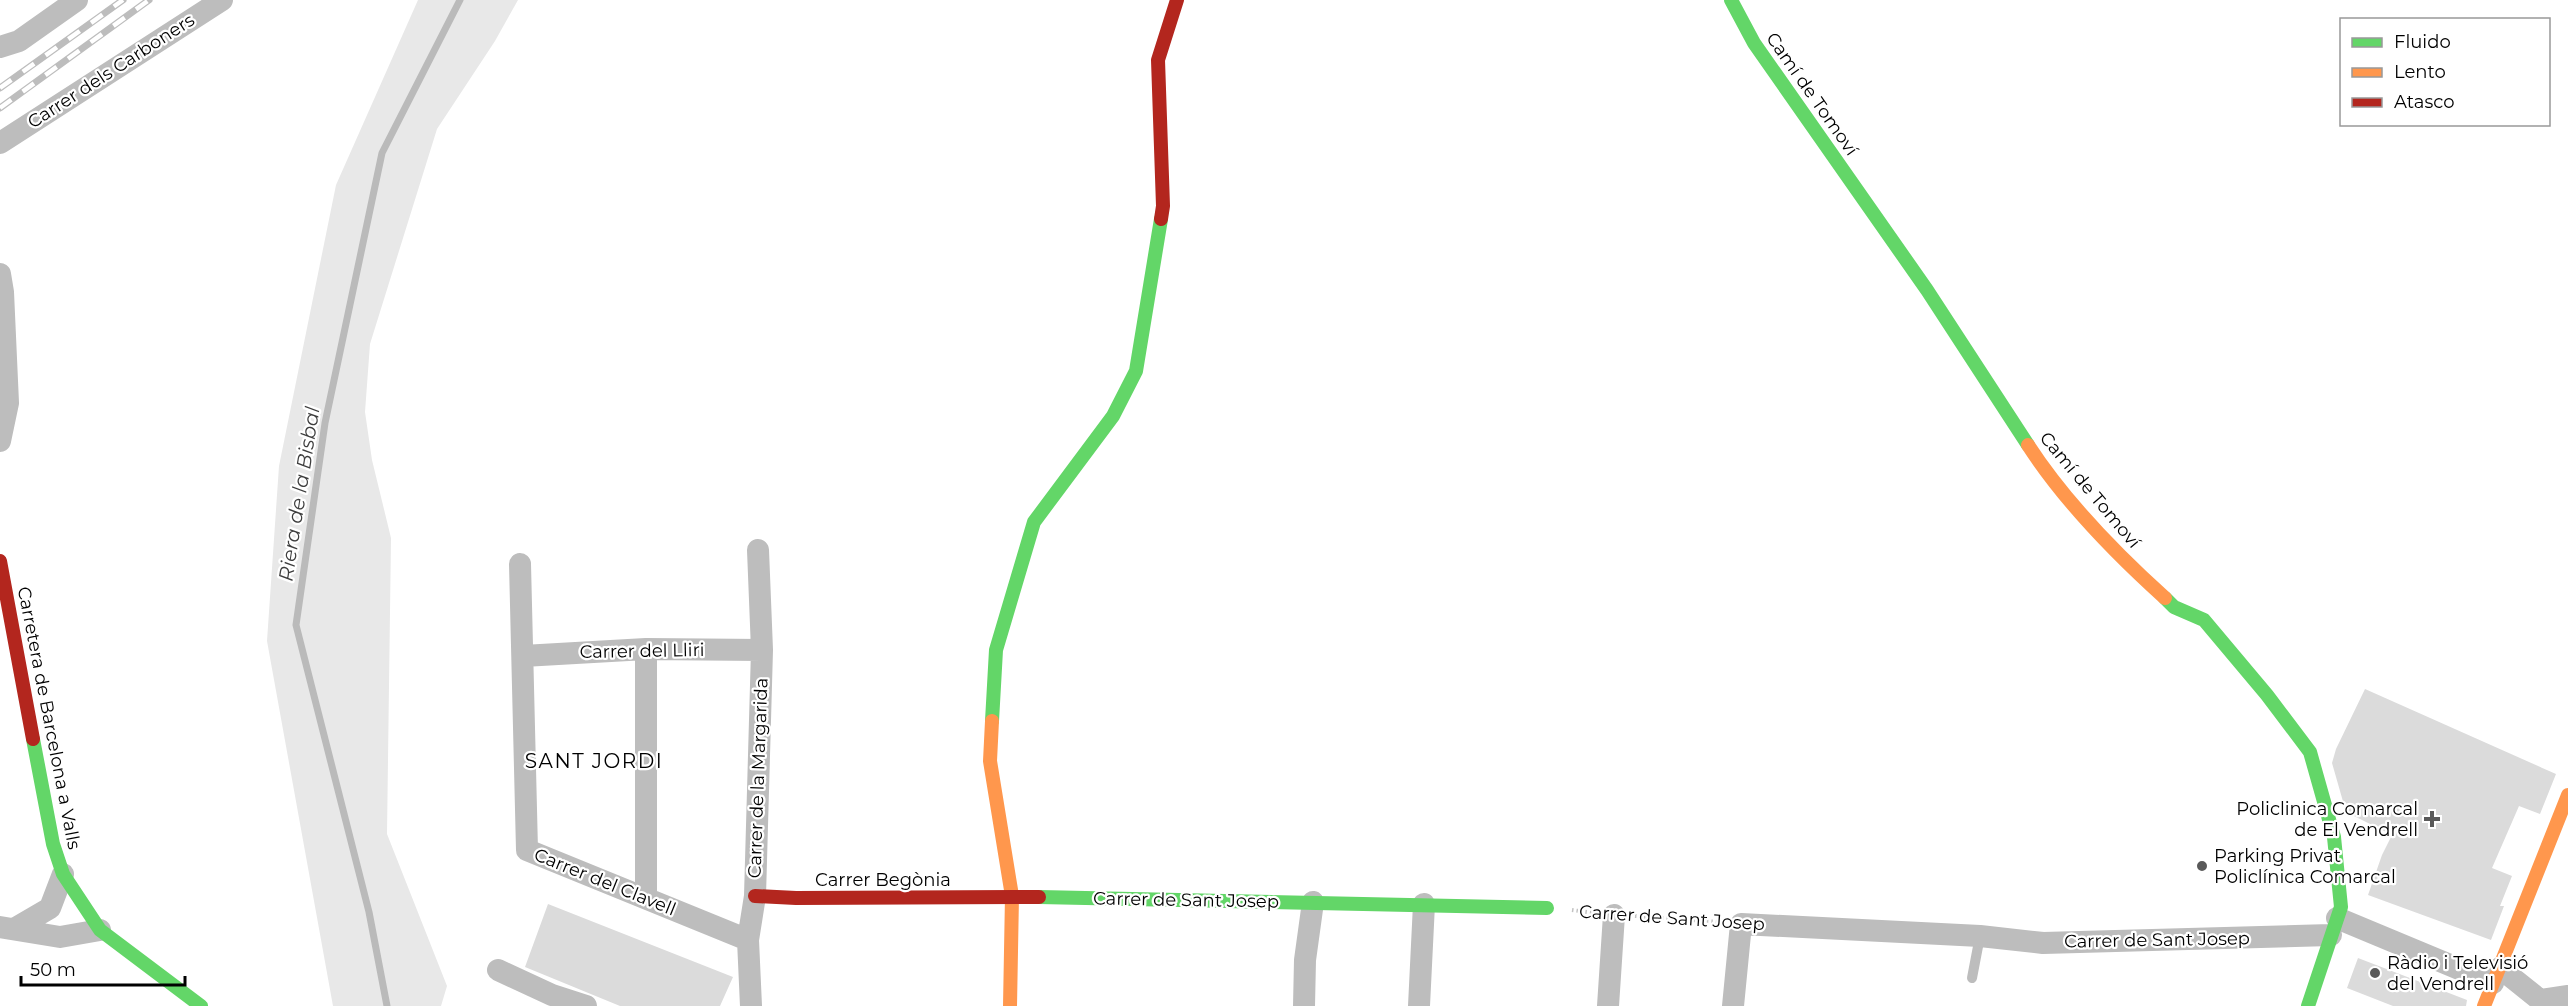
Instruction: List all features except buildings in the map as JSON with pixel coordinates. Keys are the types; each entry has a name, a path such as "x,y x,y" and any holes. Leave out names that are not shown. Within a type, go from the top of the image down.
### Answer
{"street":[{"path":"0,47 19,41 77,0"},
{"name":"Carrer dels Carboners","path":"0,143 222,0"},
{"path":"1010,1006 1012,896 990,761 996,650 1034,522 1113,416 1136,371 1163,207 1158,60 1177,0"},
{"name":"Camí de Tomoví","path":"1731,0 1754,43 1928,290 2041,465 2123,560 2174,607 2204,620 2267,695 2310,752 2334,837 2341,907 2308,1006"},
{"path":"0,274 3,292 8,404 0,441"},
{"name":"Carrer de la Margarida","path":"751,1006 748,940 755,896 762,650 758,550"},
{"name":"Carretera de Barcelona a Valls","path":"0,561 53,844 63,874 100,930 166,982 201,1006"},
{"name":"Carrer del Clavell","path":"520,564 527,850 748,940"},
{"path":"646,649 646,898"},
{"name":"Carrer del Lliri","path":"523,656 646,649 762,650"},
{"path":"2484,1006 2568,795"},
{"path":"7,928 50,908 63,874"},
{"name":"Carrer Begònia","path":"755,896 796,898 1012,896"},
{"name":"Carrer de Sant Josep","path":"1012,896 1547,908"},
{"path":"1304,1006 1305,960 1313,902"},
{"path":"1419,1006 1424,904"},
{"path":"1608,1006 1614,915"},
{"path":"1734,1006 1742,924"},
{"name":"Carrer de Sant Josep","path":"1742,924 1980,936 2043,943 2334,926 2497,976 2542,1003"},
{"path":"7,928 60,937 100,930"},
{"path":"498,970 552,995 586,1006"},
{"path":"166,982 179,1006"},
{"path":"2542,1003 2568,996"}],"lane":[{"path":"1972,978 1980,936"}],"path":[{"name":"Carrer de Sant Josep","path":"1547,908 1742,924"}],"shaded area":[{"path":"418,0 518,0 495,41 437,129 370,344 365,412 372,460 391,538 387,834 447,986 441,1006 333,1006 267,641 279,466 336,185"}],"waterway":[{"name":"Riera de la Bisbal","path":"387,1006 369,912 296,625 325,423 382,153 460,0"}],"railway":[{"path":"0,88 123,0"},
{"path":"0,108 149,0"}],"traffic: fast":[{"path":"1731,0 1754,43 1927,290 2028,445"},
{"path":"992,721 996,650 1034,522 1113,416 1136,371 1161,219"},
{"path":"2165,598 2174,607 2204,620 2267,695 2310,752 2334,837 2341,907 2308,1006"},
{"path":"33,739 53,844 63,874 100,930 201,1006"},
{"path":"1039,897 1547,908"}],"traffic: slow":[{"path":"2028,445 2042,466 2091,526 2165,598"},
{"path":"992,721 990,761 1012,896 1010,1006"},
{"path":"2484,1006 2568,795"}],"traffic: jam":[{"path":"1161,219 1163,206 1158,60 1177,0"},
{"path":"0,561 33,739"},
{"path":"755,896 796,898 1039,897"}],"place":[{"name":"Policlinica Comarcal de El Vendrell","path":"2432,819"},
{"name":"Parking Privat Policlínica Comarcal","path":"2202,866"},
{"name":"Ràdio i Televisió del Vendrell","path":"2375,973"}],"district":[{"name":"SANT JORDI","path":"594,761"}]}
